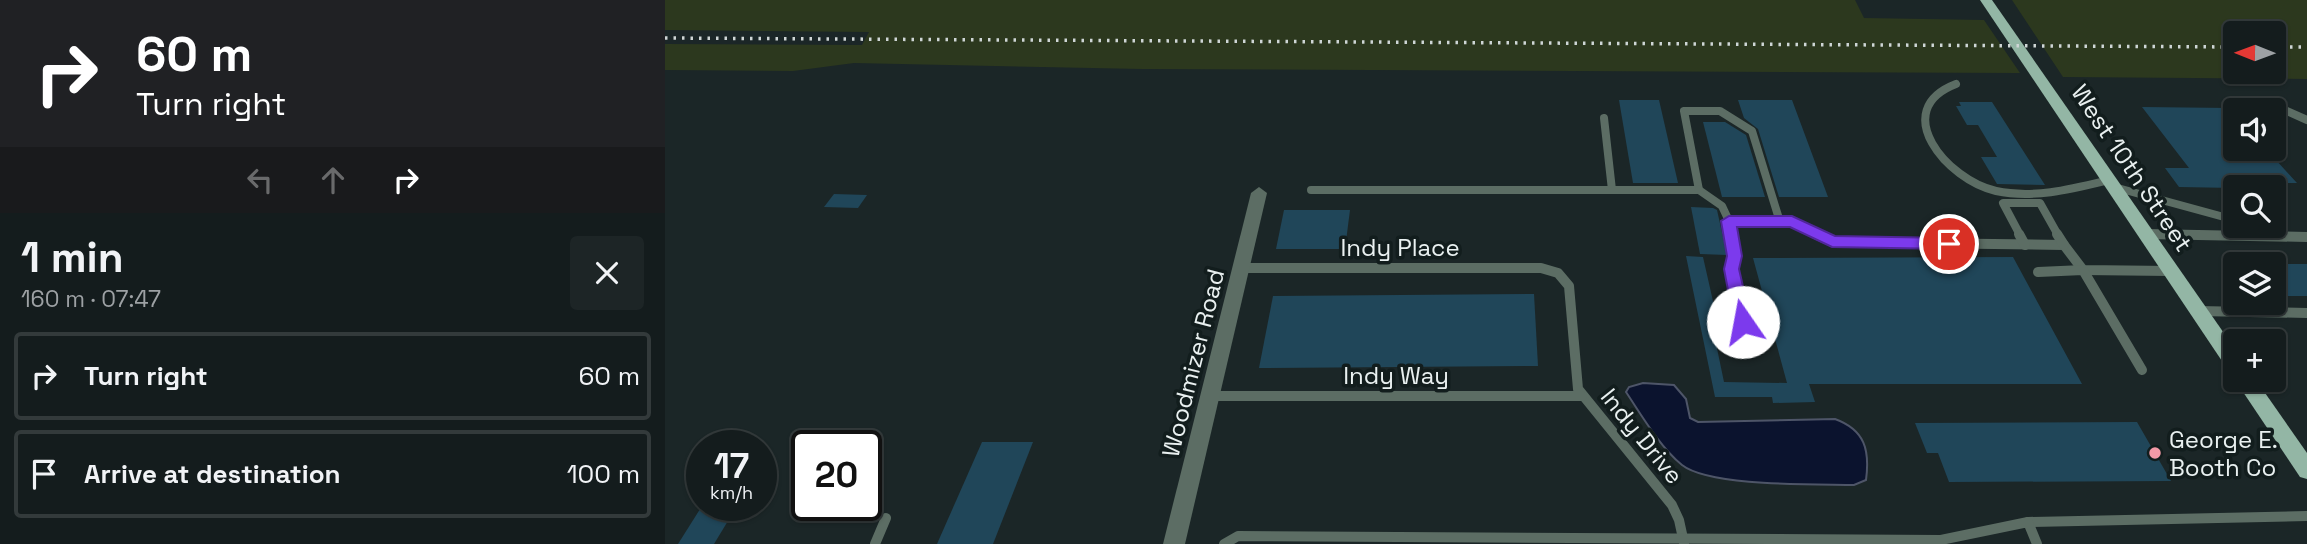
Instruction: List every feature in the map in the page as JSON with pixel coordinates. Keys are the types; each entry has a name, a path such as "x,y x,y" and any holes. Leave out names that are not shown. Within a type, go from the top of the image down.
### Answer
{"main road":[{"name":"West 10th Street","path":"1986,0 2223,348"},
{"path":"2253,392 2307,470"}],"street":[{"name":"Woodmizer Road","path":"1174,544 1259,193"}],"lane":[{"path":"1956,84 1942,88 1930,98 1926,111 1929,134 1938,155 1948,167 1964,178 2003,192 2028,194 2111,183 2223,216"},
{"path":"1699,190 1683,111 1720,111 1752,131 1780,222"},
{"path":"2286,111 2307,120"},
{"path":"1604,118 1612,190"},
{"path":"1311,190 1699,190 1722,206 1729,221 1735,256 1731,269 1749,349"},
{"path":"2025,245 2003,203 2040,203 2142,370"},
{"path":"1729,221 1792,222 1832,242 2064,245"},
{"path":"2146,234 2223,235"},
{"path":"2286,236 2307,237"},
{"name":"Indy Place","path":"1242,268 1541,268 1558,273"},
{"path":"2038,272 2170,271"},
{"name":"Indy Drive","path":"1558,273 1569,286 1576,385 1582,396 1672,505 1677,514 1683,541"},
{"path":"2197,311 2307,313"},
{"name":"Indy Way","path":"1210,396 1582,396"},
{"path":"1224,544 1238,536 1683,541 1941,540 2028,522 2307,516"},
{"path":"875,544 886,518"},
{"path":"2028,522 2037,544"}],"green space":[{"path":"665,0 1855,0 1864,18 1984,20 2020,73 1142,69 854,63 793,71 665,70 665,44 862,45 869,32 665,30"},
{"path":"2012,0 2307,0 2307,79 2286,79 2286,21 2223,21 2223,78 2063,77"}],"water":[{"path":"1643,383 1674,385 1686,399 1690,418 1698,422 1835,419 1853,429 1863,442 1867,459 1866,480 1854,485 1765,483 1739,481 1696,472 1682,465 1666,449 1626,392 1629,387"}],"building":[{"path":"1619,100 1659,100 1678,183 1633,183"},
{"path":"1738,100 1792,100 1828,197 1779,197 1758,129 1744,118"},
{"path":"1959,102 1992,102 2045,185 1997,184 1981,157 1997,157 1978,125 1967,125 1956,106 1961,106"},
{"path":"2142,107 2223,108 2223,161 2277,161 2297,183 2286,183 2286,175 2223,175 2223,188 2179,187 2165,168 2189,168"},
{"path":"1703,122 1725,122 1746,135 1765,197 1722,197"},
{"path":"834,194 867,195 858,208 824,207"},
{"path":"1691,207 1717,210 1727,255 1700,254"},
{"path":"1284,210 1350,210 1345,249 1276,249"},
{"path":"1686,256 1703,257 1715,310 1709,310 1724,382 1787,383 1753,258 2013,257 2082,384 1809,384 1815,402 1773,403 1772,397 1715,397"},
{"path":"2286,264 2307,264 2307,296 2286,296"},
{"path":"1534,294 1538,366 1259,368 1273,296"},
{"path":"2137,422 2171,481 1949,482 1938,453 1927,453 1915,423"},
{"path":"982,442 1033,442 993,544 937,544"},
{"path":"693,521 728,521 714,544 678,544"}],"railway":[{"path":"665,38 2223,47"},
{"path":"2286,47 2307,47"}],"place":[{"name":"George E. Booth Co","path":"2155,453"}],"route":[{"path":"1743,322 1731,269 1735,256 1729,221 1792,222 1832,242 1949,244"}]}
